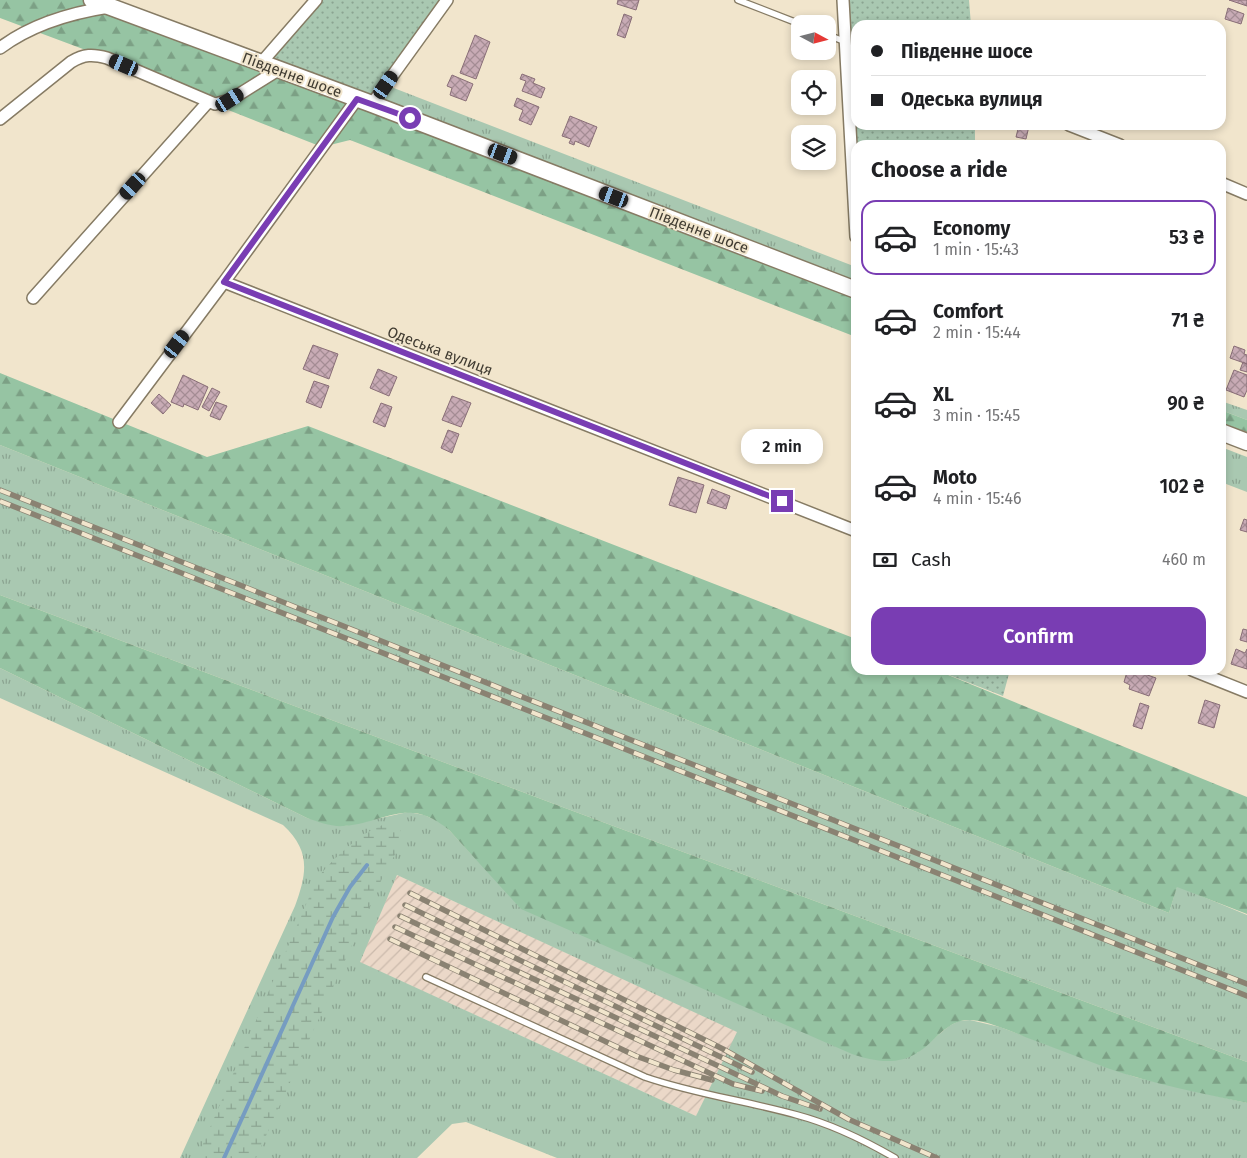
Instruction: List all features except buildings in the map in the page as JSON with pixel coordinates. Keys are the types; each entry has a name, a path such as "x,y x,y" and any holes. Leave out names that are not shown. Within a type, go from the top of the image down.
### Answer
{"street":[{"name":"Південне шосе","path":"92,0 365,101 851,288"},
{"path":"261,63 316,0"},
{"path":"119,422 224,282 365,101 447,0"},
{"path":"843,0 851,140"},
{"path":"0,48 18,36 47,22 78,13 110,7"},
{"path":"0,119 80,56 88,55 107,58 215,104 230,100 278,70"},
{"path":"33,298 208,102"},
{"path":"1082,130 1107,140"},
{"path":"1226,185 1247,194"},
{"name":"Одеська вулиця","path":"224,282 851,529"},
{"path":"1226,434 1247,442"},
{"path":"1204,675 1247,692"}],"lane":[{"path":"738,0 791,21"},
{"path":"836,38 846,42"},
{"path":"426,977 645,1077 678,1087 811,1119 895,1158"}],"shaded area":[{"path":"397,875 738,1032 696,1116 359,962"}],"green space":[{"path":"0,0 92,0 851,288 851,335 350,140 322,147 208,102 107,58 0,18"},
{"path":"316,0 447,0 372,104 261,63"},
{"path":"843,0 969,0 971,20 851,20 851,89"},
{"path":"386,85 851,265 851,288 372,104"},
{"path":"855,130 975,130 975,140 856,140"},
{"path":"0,373 207,457 308,426 851,637 851,675 948,675 1247,797 1247,914 1177,887 1169,913 0,445"},
{"path":"1226,403 1247,410 1247,420 1226,412"},
{"path":"1226,412 1247,420 1247,432 1226,425"},
{"path":"0,445 1169,913 1177,886 1247,915 1247,1062 0,595"},
{"path":"1226,449 1247,457 1247,492 1226,484"},
{"path":"0,595 1247,1062 1247,1103 1124,1074 999,1027 971,1020 955,1023 917,1053 901,1060 884,1061 852,1054 521,909 449,830 435,820 421,814 409,813 359,824 334,826 307,818 0,668"},
{"path":"0,668 307,818 344,826 408,812 424,815 440,822 474,857 917,1053 949,1026 959,1021 970,1020 1000,1027 1135,1077 1247,1103 1247,1158 557,1158 466,1122 452,1124 417,1158 180,1158 295,906 304,873 302,853 292,835 283,825 0,698","holes":["397,875 737,1032 696,1116 360,962"]},
{"path":"949,675 1009,675 1003,696"},
{"path":"391,823 398,825 401,831 398,849 385,872 256,1158 197,1158 317,879 350,845 371,830"}],"waterway":[{"path":"224,1158 333,917 350,887 367,865"}],"railway":[{"path":"0,490 1247,984"},
{"path":"0,501 1247,996"},
{"path":"410,893 723,1049 848,1119 937,1158"},
{"path":"405,905 752,1072"},
{"path":"400,916 782,1096 820,1109"},
{"path":"395,927 733,1084 762,1091"},
{"path":"390,939 636,1056 674,1070 712,1080"}],"route":[{"path":"410,118 357,99 224,282 782,501"}]}
